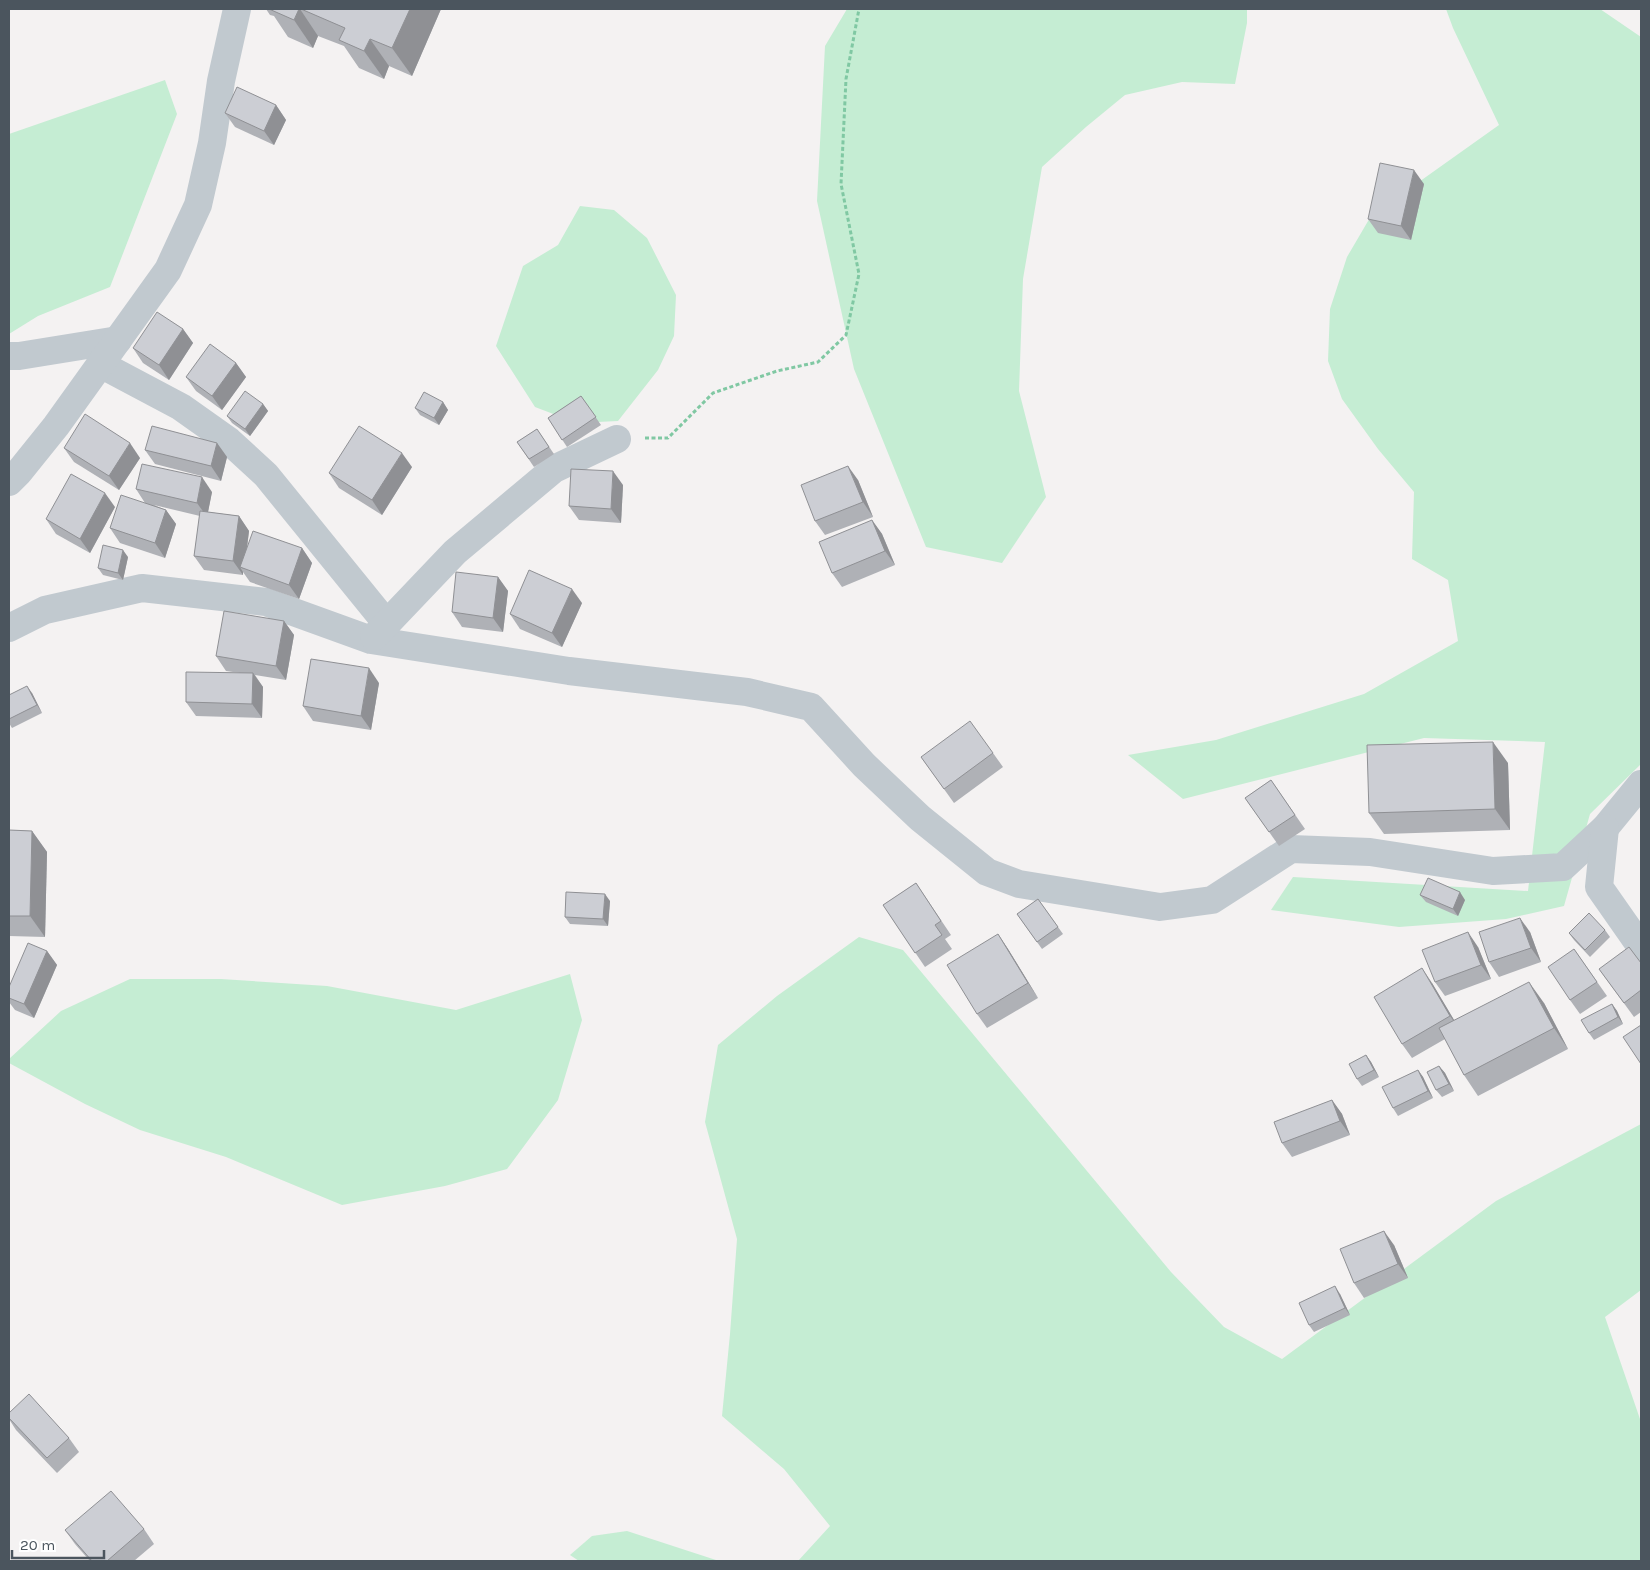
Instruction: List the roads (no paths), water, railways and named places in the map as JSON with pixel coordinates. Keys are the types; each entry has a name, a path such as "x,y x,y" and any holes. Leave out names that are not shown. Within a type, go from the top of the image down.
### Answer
{"street":[{"path":"9,482 56,426 168,270 198,205 212,143 221,81 237,9"},
{"path":"9,356 118,340"},
{"path":"100,364 181,407 229,440 266,475 379,632"},
{"path":"379,632 455,552 554,469 617,439"},
{"path":"9,628 45,610 142,588 266,602 379,632 569,671 747,692 811,707 864,765 920,818 987,872 1019,884 1160,907 1212,900 1291,849 1370,852 1493,871 1563,867 1605,828 1641,784"},
{"path":"1605,828 1598,887 1641,947"}]}
